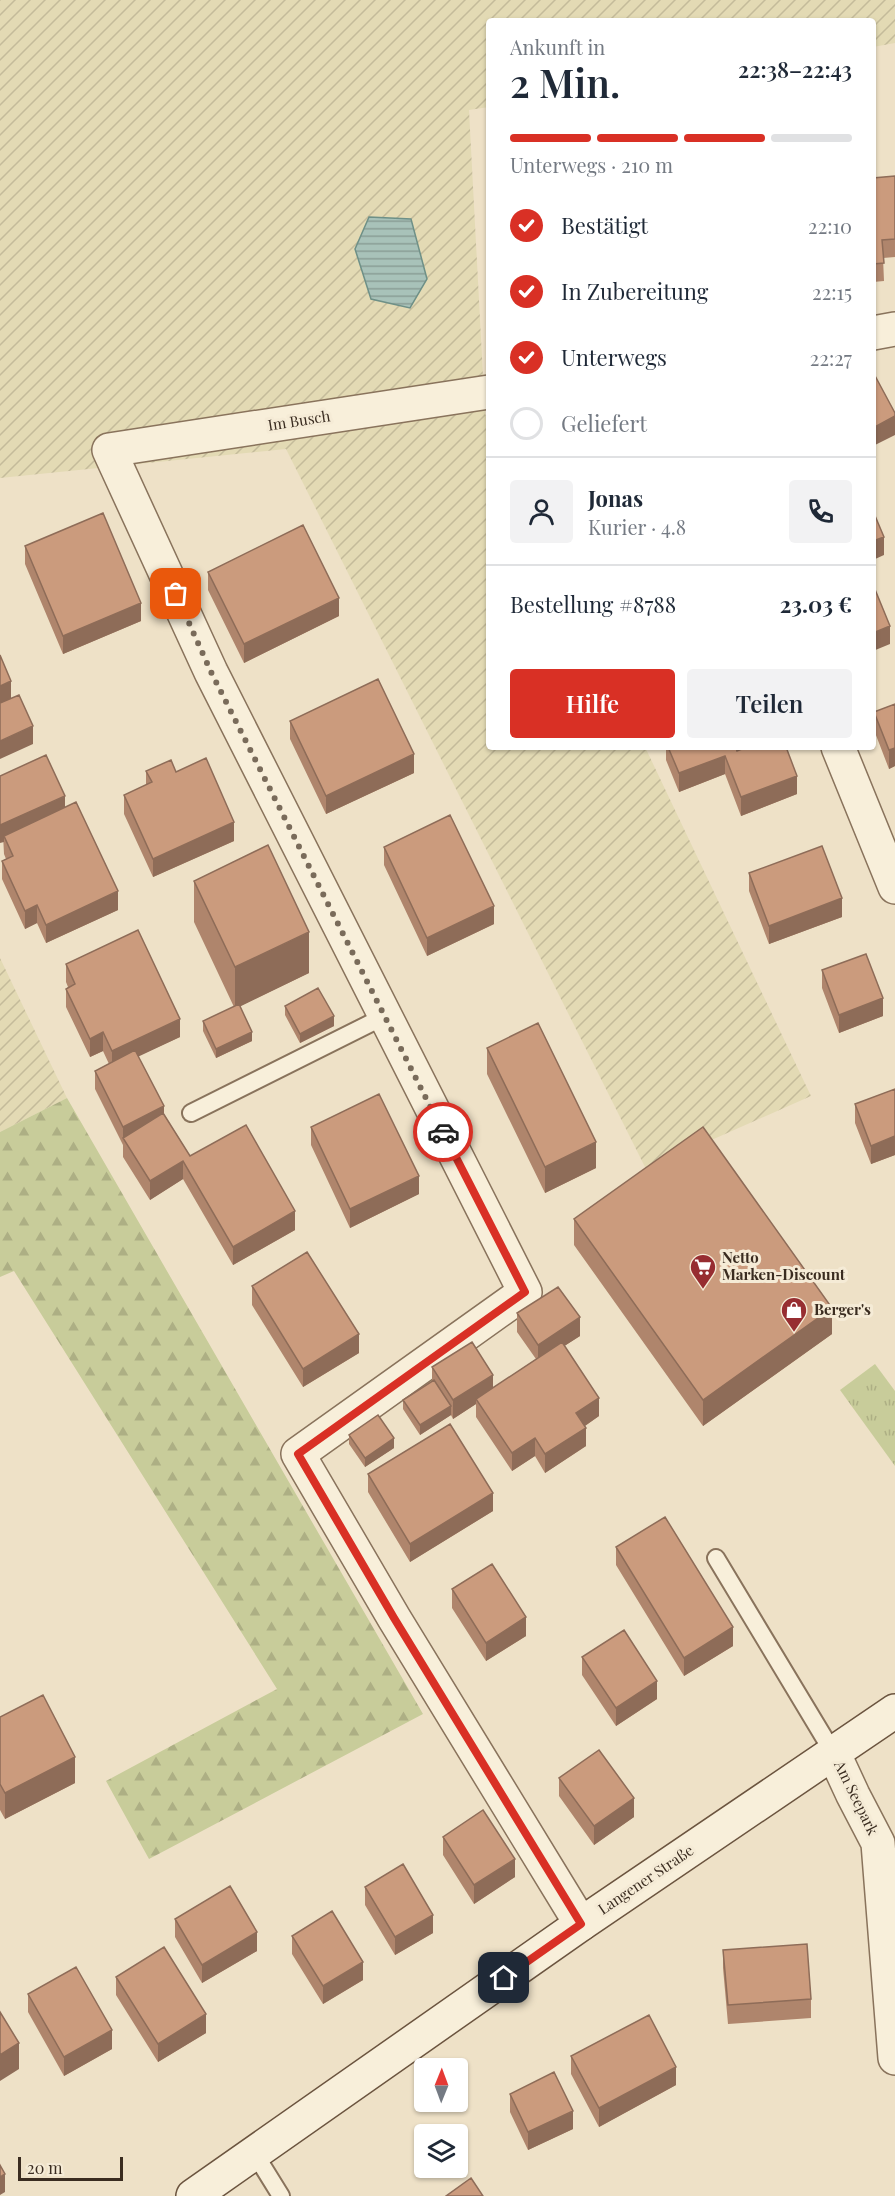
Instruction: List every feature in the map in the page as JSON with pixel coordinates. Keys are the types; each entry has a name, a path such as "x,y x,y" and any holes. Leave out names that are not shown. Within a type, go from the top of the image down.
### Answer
{"street":[{"path":"876,332 895,329"},
{"name":"Im Busch","path":"385,1016 211,672 109,450 486,392"},
{"path":"839,750 895,887"},
{"path":"385,1016 525,1292 298,1454 394,1618 581,1924"},
{"name":"Langener Straße","path":"193,2196 581,1924 895,1711"},
{"name":"Am Seepark","path":"834,1754 878,1843 895,2058"}],"lane":[{"path":"191,1113 385,1016"},
{"path":"716,1558 834,1754"},
{"path":"255,2154 281,2196"}],"shaded area":[{"path":"0,0 895,0 895,43 876,46 876,18 486,18 486,107 469,110 486,416 486,750 646,750 811,1096 646,1169 286,449 0,478"},
{"path":"0,958 67,1098 0,1132"}],"green space":[{"path":"67,1098 423,1714 149,1859 106,1781 277,1689 14,1271 0,1277 0,1132"},
{"path":"875,1364 895,1391 895,1466 840,1390"}],"water":[{"path":"369,217 411,219 427,279 410,308 371,299 355,249"}],"building":[{"path":"895,176 895,239 882,240 884,263 876,264 876,178"},
{"path":"876,378 895,413 895,416 876,426"},
{"path":"103,513 141,603 63,636 25,546"},
{"path":"876,518 884,537 876,540"},
{"path":"303,525 339,598 244,644 208,572"},
{"path":"876,592 890,626 876,632"},
{"path":"0,655 11,681 0,686"},
{"path":"378,679 414,754 326,796 290,721"},
{"path":"19,695 33,726 0,741 0,703"},
{"path":"895,704 895,748 889,750 876,717 876,711"},
{"path":"669,750 787,750 797,776 741,797 725,756 679,773"},
{"path":"46,755 65,796 0,825 0,776"},
{"path":"206,758 234,822 153,859 124,795 152,782 146,771 171,760 176,772"},
{"path":"76,802 118,891 46,925 37,905 25,911 2,861 13,856 4,836"},
{"path":"450,815 494,906 427,938 384,847"},
{"path":"268,845 309,932 235,967 194,881"},
{"path":"822,846 842,898 769,926 749,873"},
{"path":"138,930 180,1019 112,1051 103,1032 90,1039 66,989 75,984 66,964"},
{"path":"866,954 883,998 839,1015 822,970"},
{"path":"318,988 334,1016 300,1034 285,1006"},
{"path":"239,1004 252,1032 216,1049 203,1021"},
{"path":"538,1023 596,1142 545,1167 487,1048"},
{"path":"135,1050 164,1106 123,1127 95,1071"},
{"path":"895,1089 895,1136 871,1146 855,1104"},
{"path":"379,1094 419,1176 350,1209 311,1127"},
{"path":"163,1113 190,1156 246,1125 295,1211 233,1247 183,1161 150,1181 123,1138"},
{"name":"Netto Marken-Discount","path":"703,1127 832,1308 703,1400 574,1219"},
{"path":"307,1252 359,1334 303,1369 252,1286"},
{"path":"558,1287 580,1317 538,1345 517,1313"},
{"path":"472,1342 493,1375 453,1400 432,1367"},
{"path":"562,1342 599,1398 576,1413 586,1428 545,1454 535,1438 512,1453 476,1399"},
{"path":"434,1380 451,1406 420,1425 403,1400"},
{"path":"378,1415 394,1438 365,1458 349,1435"},
{"path":"450,1424 493,1493 410,1544 368,1474"},
{"path":"665,1517 733,1627 684,1658 616,1547"},
{"path":"492,1564 526,1617 486,1643 452,1589"},
{"path":"624,1630 657,1681 616,1708 582,1657"},
{"path":"43,1695 75,1757 5,1793 0,1784 0,1717"},
{"path":"599,1750 634,1798 594,1826 559,1778"},
{"path":"483,1810 515,1859 474,1885 443,1837"},
{"path":"403,1864 433,1915 395,1937 365,1887"},
{"path":"230,1886 257,1932 202,1965 175,1919"},
{"path":"332,1911 363,1962 323,1986 292,1936"},
{"path":"807,1944 811,1999 728,2005 723,1950"},
{"path":"164,1947 206,2014 158,2044 116,1977"},
{"path":"76,1967 112,2030 64,2057 28,1994"},
{"path":"0,2012 19,2043 0,2055"},
{"path":"649,2015 676,2067 599,2108 571,2056"},
{"path":"554,2072 573,2111 528,2132 510,2094"},
{"path":"0,2165 5,2174 0,2177"},
{"path":"471,2178 483,2196 446,2196"}],"way so far":[{"path":"176,594 211,672 443,1132"}],"place":[{"name":"Netto Marken-Discount","path":"703,1290"},
{"name":"Berger's","path":"794,1333"}],"route":[{"path":"443,1132 525,1292 298,1454 394,1618 581,1924 504,1978"}]}
